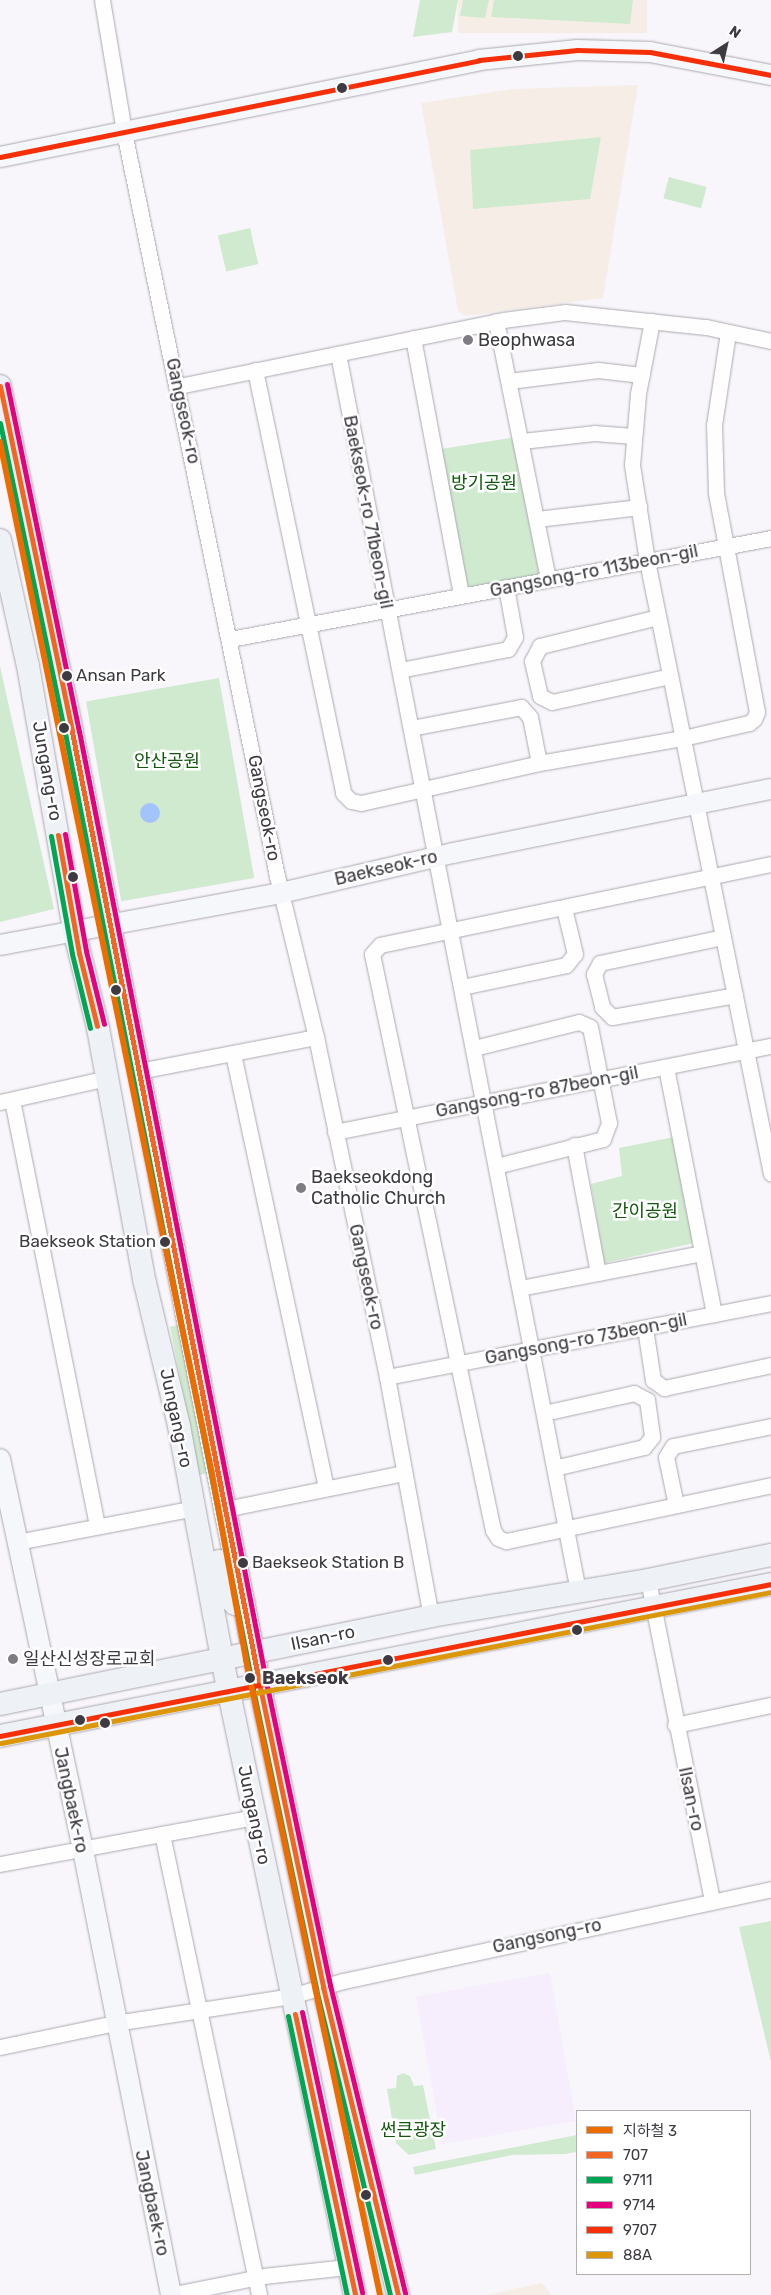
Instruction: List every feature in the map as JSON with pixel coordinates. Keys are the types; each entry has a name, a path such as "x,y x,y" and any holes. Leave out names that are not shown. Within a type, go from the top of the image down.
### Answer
{"main road":[{"path":"0,157 479,60 577,50 650,52 771,75"},
{"name":"Jungang-ro","path":"0,386 110,922 255,1652 260,1687 323,1987 398,2295"},
{"name":"Jungang-ro","path":"0,540 28,666 74,930 107,1078 145,1282 195,1508 222,1659 347,2267 355,2295"},
{"name":"Baekseok-ro","path":"0,944 110,922 281,893 436,856 771,789"},
{"name":"Jangbaek-ro","path":"0,1459 83,1850 115,2024 170,2295"},
{"path":"201,1542 216,1551 230,1602 244,1602"},
{"name":"Ilsan-ro","path":"0,1704 431,1616 648,1580 771,1555"},
{"name":"Ilsan-ro","path":"0,1736 229,1691 260,1687 771,1584"}],"street":[{"name":"Gangseok-ro","path":"102,0 124,132 178,386 281,893 316,1037 387,1376 431,1616"},
{"path":"178,386 496,321 564,312 652,321 728,332 771,342"},
{"path":"496,321 522,442 548,579"},
{"path":"652,321 642,376 632,465 647,560 771,1174"},
{"path":"255,370 284,498 308,626 343,793 351,801 361,803 542,763 683,738 749,724 757,712 726,546 715,464 714,425 728,332"},
{"path":"413,338 461,595"},
{"name":"Baekseok-ro 71beon-gil","path":"338,354 578,1591"},
{"path":"509,381 598,370 642,376"},
{"path":"522,442 594,433 634,436"},
{"path":"536,519 639,507"},
{"name":"Gangsong-ro 113beon-gil","path":"230,639 308,626 461,595 771,538"},
{"path":"400,670 508,649 515,637 506,587"},
{"path":"658,616 540,646 532,661 540,696 552,702 670,676"},
{"path":"411,728 521,707 530,717 542,763"},
{"path":"771,864 711,879 451,930 375,948 372,954 409,1118 493,1530 506,1541 771,1485"},
{"path":"462,987 566,965 574,954 566,908"},
{"path":"723,937 600,963 594,974 602,1007 612,1017 735,995"},
{"path":"474,1048 579,1022 590,1027 608,1123 603,1139 496,1166"},
{"path":"139,1071 316,1037"},
{"name":"Gangsong-ro 87beon-gil","path":"335,1132 771,1046"},
{"path":"233,1054 326,1488"},
{"path":"666,1067 714,1314"},
{"path":"97,1524 6,1101 107,1078"},
{"path":"574,1145 598,1273"},
{"path":"520,1288 702,1253"},
{"name":"Gangsong-ro 73beon-gil","path":"387,1376 532,1350 771,1303"},
{"path":"645,1328 653,1380 664,1388 771,1365"},
{"path":"544,1413 634,1393 647,1400 652,1437 644,1447 554,1468"},
{"path":"671,1506 666,1457 673,1446 771,1426"},
{"path":"226,1509 404,1473"},
{"path":"17,1542 97,1524 195,1508"},
{"name":"Ilsan-ro","path":"648,1580 675,1726 712,1901"},
{"path":"675,1726 771,1705"},
{"path":"0,1864 255,1817"},
{"path":"162,1834 259,2295"},
{"name":"Gangsong-ro","path":"323,1987 771,1889"},
{"path":"0,2047 115,2024 291,1996 323,1987"},
{"name":"Jangbaek-ro","path":"170,2295 254,2278 347,2267"}],"shaded area":[{"path":"458,0 647,0 647,33 458,33"},
{"path":"638,85 603,298 465,316 458,311 421,103 513,89"},
{"path":"550,1973 576,2121 442,2144 416,1997"},
{"path":"542,2283 552,2295 487,2295"}],"green space":[{"path":"420,0 458,0 452,32 413,37"},
{"path":"463,0 489,0 485,18 460,16"},
{"path":"494,0 633,0 630,24 491,17"},
{"path":"601,137 590,199 473,209 470,150"},
{"path":"669,177 707,187 701,208 663,198"},
{"path":"250,228 258,264 226,271 218,235"},
{"name":"방기공원","path":"517,437 539,576 460,589 438,450"},
{"path":"0,666 54,909 0,922"},
{"name":"안산공원","path":"219,678 254,878 121,901 86,701"},
{"name":"간이공원","path":"674,1137 694,1243 604,1263 591,1184 622,1176 619,1148"},
{"path":"179,1325 208,1473 199,1475 170,1327"},
{"path":"771,1921 771,2062 739,1927"},
{"name":"썬큰광장","path":"403,2073 410,2076 414,2086 423,2085 436,2149 409,2155 396,2143 387,2089 396,2088 397,2076"},
{"path":"576,2135 576,2152 512,2155 415,2175 413,2167"}],"water":[{"path":"150,803 157,806 160,813 157,820 150,823 143,820 140,813 143,806"}],"metro line":[{"name":"3","path":"0,442 212,1474 246,1660 380,2295"}],"transit line":[{"name":"9707","path":"0,157 479,60 577,50 650,52 771,75"},
{"name":"9714","path":"7,384 79,731 267,1686 330,1985 405,2293"},
{"name":"707","path":"0,386 72,732 260,1687 323,1987 398,2295"},
{"name":"9711","path":"0,423 65,733 253,1689 316,1989 390,2295"},
{"name":"9714","path":"65,834 86,951 104,1024"},
{"name":"707","path":"58,835 79,953 97,1026"},
{"name":"9711","path":"51,836 72,954 90,1028"},
{"name":"9707","path":"0,1736 771,1584"},
{"name":"88A","path":"1,1743 771,1592"},
{"name":"9714","path":"302,2012 362,2293"},
{"name":"707","path":"295,2014 355,2295"},
{"name":"9711","path":"288,2016 347,2295"}],"place":[{"name":"Beophwasa","path":"468,340"},
{"name":"Ansan Park","path":"67,676"},
{"name":"Baekseokdong Catholic Church","path":"301,1188"},
{"name":"Baekseok Station","path":"165,1242"},
{"name":"Baekseok Station B","path":"243,1563"},
{"name":"일산신성장로교회","path":"13,1659"},
{"name":"Baekseok","path":"250,1678"}]}
